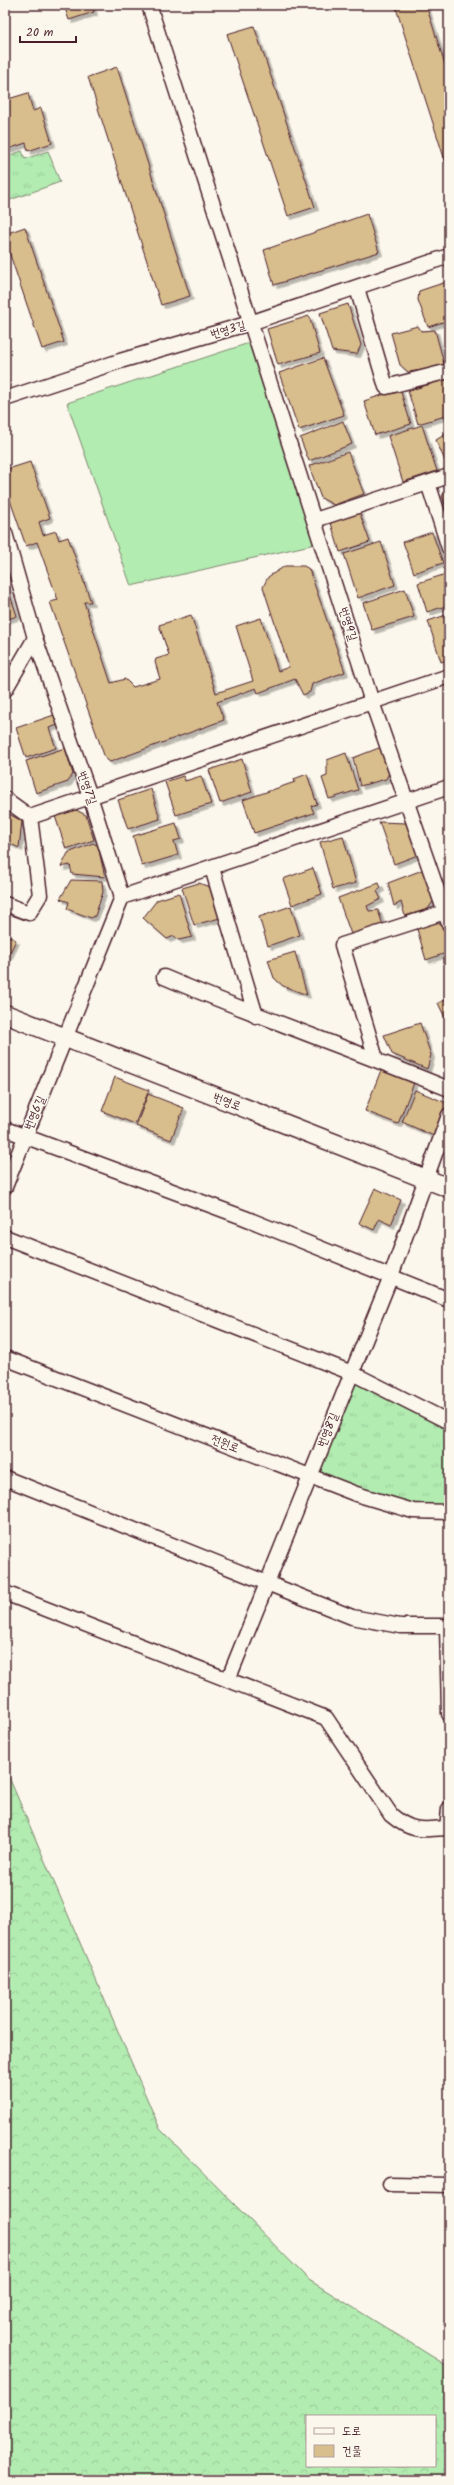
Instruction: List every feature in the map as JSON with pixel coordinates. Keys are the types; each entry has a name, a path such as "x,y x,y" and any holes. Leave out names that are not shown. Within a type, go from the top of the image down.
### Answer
{"street":[{"name":"번영9길","path":"149,5 372,702 408,801 447,918"},
{"name":"번영3길","path":"5,398 120,361 250,323 449,256"},
{"path":"357,288 386,387 449,371"},
{"path":"315,520 449,476"},
{"path":"428,483 449,548"},
{"name":"번영7길","path":"6,538 35,638 90,796 122,897"},
{"path":"5,690 35,638"},
{"path":"30,817 449,676"},
{"path":"66,1039 122,897 212,868 449,787"},
{"path":"5,799 30,817 40,895 29,912 5,904"},
{"path":"212,868 256,1016"},
{"path":"376,1059 342,945 447,918"},
{"path":"164,977 256,1016 376,1059 449,1089"},
{"name":"번영로","path":"5,1014 449,1188"},
{"name":"번영6길","path":"5,1187 66,1039"},
{"path":"426,1179 449,1115"},
{"path":"5,1129 245,1218 449,1300"},
{"name":"번영8길","path":"228,1680 391,1276 426,1179"},
{"path":"5,1237 352,1373 449,1422"},
{"name":"전원로","path":"5,1358 309,1477 413,1511 449,1512"},
{"path":"5,1478 266,1584 352,1617 400,1626 448,1626 449,1714"},
{"path":"5,1593 326,1718 391,1815 401,1824 418,1830 447,1828 449,1809"},
{"path":"390,2184 449,2185"}],"green space":[{"path":"22,151 25,159 48,151 60,182 10,200 5,187 5,157"},
{"path":"249,343 315,544 131,586 67,403"},
{"path":"352,1373 449,1422 449,1512 413,1511 309,1477"},
{"path":"5,1768 160,2129 309,2280 449,2367 449,2480 5,2480"}],"building":[{"path":"64,5 92,5 94,12 69,20"},
{"path":"395,5 426,5 449,77 449,173"},
{"path":"254,26 315,207 288,216 227,34"},
{"path":"117,67 190,296 161,305 88,77"},
{"path":"28,93 33,111 41,108 52,143 28,151 26,143 5,150 5,100"},
{"path":"367,214 379,252 274,285 264,250"},
{"path":"25,227 64,342 42,349 5,240 5,234"},
{"path":"449,281 449,320 428,327 418,300 419,291"},
{"path":"348,304 361,345 357,354 332,351 320,313"},
{"path":"309,316 320,353 278,365 267,329"},
{"path":"418,326 421,331 435,330 445,367 408,372 400,365 391,333"},
{"path":"323,358 344,415 299,430 279,373"},
{"path":"449,378 449,415 418,424 408,391"},
{"path":"400,389 411,424 375,435 364,401"},
{"path":"343,421 352,444 309,461 300,438"},
{"path":"422,425 437,471 403,482 388,436"},
{"path":"449,432 449,467 448,468 436,440"},
{"path":"348,452 364,494 334,505 321,498 309,466"},
{"path":"30,462 50,518 39,522 43,535 56,531 59,540 68,537 91,602 84,602 111,683 125,679 133,687 160,679 155,662 156,659 169,655 159,625 191,615 216,693 253,681 236,626 261,618 278,671 289,667 263,587 268,577 285,566 304,566 309,569 345,672 312,684 310,692 303,695 295,679 258,693 256,688 217,702 224,720 110,762 105,758 50,602 58,600 37,542 26,546 5,486 5,470"},
{"path":"449,487 449,515 442,496"},
{"path":"359,511 370,542 340,552 330,520"},
{"path":"432,532 443,563 414,573 403,542"},
{"path":"381,542 395,585 358,598 344,554"},
{"path":"446,574 449,583 449,605 427,612 418,583"},
{"path":"5,580 17,616 5,620"},
{"path":"405,589 414,617 372,630 363,603"},
{"path":"449,614 449,659 441,662 428,621"},
{"path":"54,715 58,725 49,728 56,748 26,758 16,728"},
{"path":"384,746 391,769 386,779 360,786 353,758"},
{"path":"65,748 73,774 68,782 36,793 26,761"},
{"path":"346,753 358,790 329,799 322,778 327,776 327,760"},
{"path":"242,759 252,792 220,803 209,770"},
{"path":"307,774 317,804 311,806 314,813 254,833 243,800 295,782 294,779"},
{"path":"183,776 185,781 201,776 211,804 176,815 165,782"},
{"path":"151,789 160,819 128,829 118,800"},
{"path":"76,810 86,815 94,840 66,849 55,816"},
{"path":"5,812 22,821 19,848 5,841"},
{"path":"379,822 406,823 418,855 394,864"},
{"path":"176,823 181,839 174,841 178,855 142,866 133,836"},
{"path":"343,836 356,883 333,889 320,842"},
{"path":"93,843 98,846 105,877 72,874 70,865 61,867 68,853"},
{"path":"313,868 322,894 292,905 283,879"},
{"path":"425,869 434,900 428,909 405,916 401,902 394,906 388,883"},
{"path":"71,880 102,881 103,892 95,916 91,918 67,909 69,902 60,899"},
{"path":"199,883 212,888 220,918 194,925 182,888"},
{"path":"379,883 381,888 377,891 381,899 367,906 369,911 378,910 383,925 352,937 338,898"},
{"path":"179,893 192,937 179,940 174,936 167,939 143,918 157,900"},
{"path":"291,906 300,935 268,946 259,917"},
{"path":"433,922 446,926 449,937 449,952 426,960 417,929"},
{"path":"5,934 16,940 5,963"},
{"path":"295,952 307,995 283,986 274,978 268,960"},
{"path":"449,998 449,1026 438,1003"},
{"path":"420,1023 431,1055 427,1069 392,1054 384,1035"},
{"path":"381,1070 414,1083 398,1124 365,1111"},
{"path":"115,1077 149,1090 135,1124 102,1111"},
{"path":"415,1090 449,1104 436,1137 402,1122"},
{"path":"148,1094 184,1108 171,1140 136,1126"},
{"path":"375,1188 401,1200 391,1225 379,1219 374,1230 359,1223"}]}
